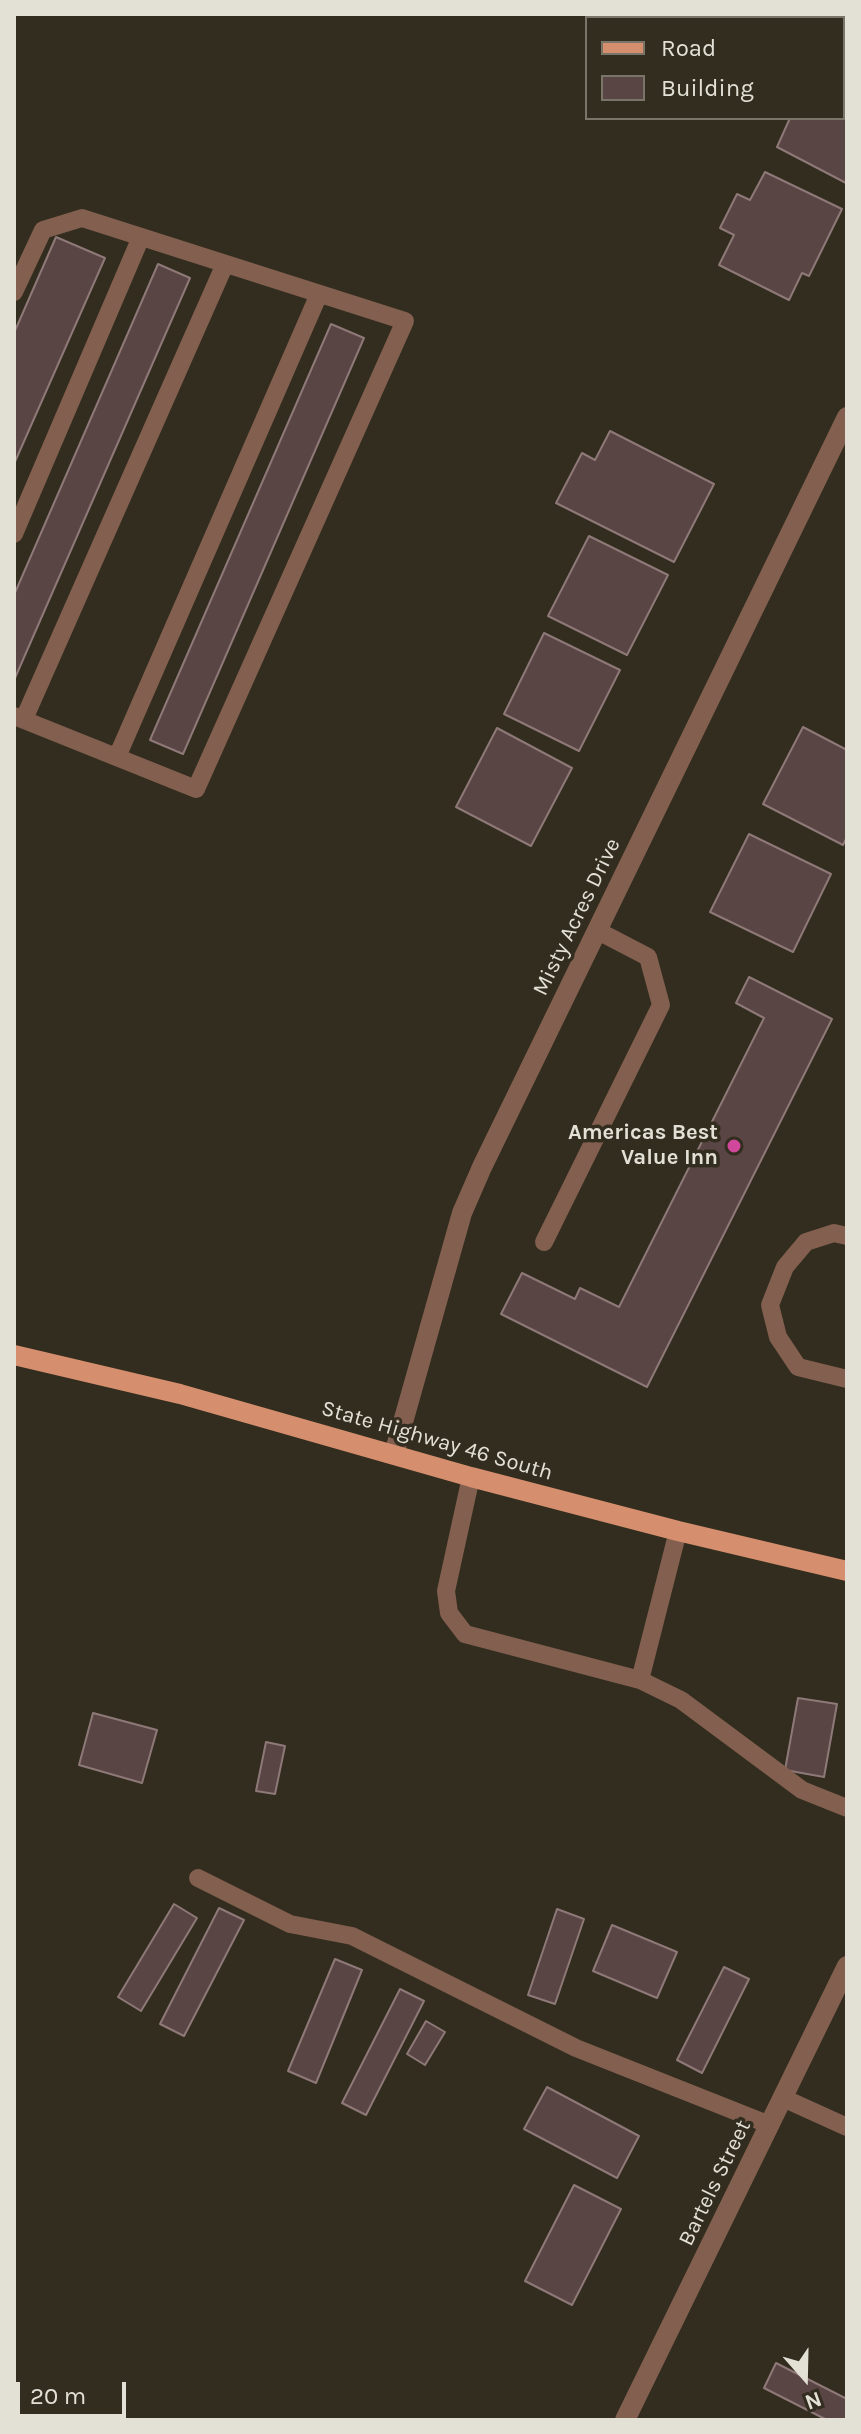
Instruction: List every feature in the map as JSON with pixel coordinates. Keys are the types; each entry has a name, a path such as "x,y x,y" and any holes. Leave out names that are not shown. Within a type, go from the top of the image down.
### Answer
{"main road":[{"name":"State Highway 46 South","path":"14,1355 180,1394 471,1477 847,1571"}],"street":[{"name":"Misty Acres Drive","path":"394,1454 462,1213 482,1167 847,417"},
{"name":"Bartels Street","path":"625,2420 847,1966"}],"lane":[{"path":"14,292 43,230 82,218 405,321 196,789 19,718 225,264"},
{"path":"14,534 141,237"},
{"path":"117,757 319,294"},
{"path":"544,1242 661,1005 648,957 598,931"},
{"path":"840,1234 806,1242 785,1267 770,1305 778,1337 798,1367 847,1379"},
{"path":"471,1477 446,1591 449,1613 465,1634 640,1680 681,1700 802,1790 847,1808"},
{"path":"640,1680 678,1531"},
{"path":"198,1878 290,1924 352,1936 576,2048 770,2125"},
{"path":"783,2098 847,2127"}],"building":[{"path":"847,14 847,32 845,16 833,16"},
{"path":"847,67 846,183 777,147 789,120 845,120"},
{"path":"765,172 842,209 809,276 802,273 789,300 719,265 734,235 720,228 737,194 750,200"},
{"path":"56,237 105,258 14,464 14,333"},
{"path":"158,264 190,278 15,678 14,595"},
{"path":"331,324 364,338 183,754 150,740"},
{"path":"610,431 714,484 674,562 556,503 582,453 595,460"},
{"path":"589,536 668,575 627,655 548,616"},
{"path":"544,633 620,670 579,751 504,714"},
{"path":"803,727 847,750 847,837 843,845 763,804"},
{"path":"497,728 572,768 531,846 456,807"},
{"path":"749,834 831,874 793,952 710,912"},
{"name":"Americas Best Value Inn","path":"749,977 832,1019 647,1387 501,1314 522,1273 575,1299 580,1288 619,1307 764,1018 736,1003"},
{"path":"798,1698 837,1704 824,1777 785,1770"},
{"path":"93,1713 157,1730 142,1783 79,1765"},
{"path":"266,1742 285,1746 275,1794 256,1791"},
{"path":"174,1904 197,1918 141,2011 118,1997"},
{"path":"219,1908 244,1920 184,2036 160,2024"},
{"path":"557,1909 584,1919 555,2004 528,1995"},
{"path":"612,1925 677,1952 657,1998 593,1971"},
{"path":"335,1959 362,1970 316,2083 288,2071"},
{"path":"724,1967 749,1979 702,2073 677,2060"},
{"path":"400,1989 424,2001 366,2115 342,2103"},
{"path":"426,2021 445,2032 425,2065 407,2054"},
{"path":"547,2087 639,2136 617,2178 524,2129"},
{"path":"574,2185 621,2209 572,2305 525,2281"},
{"path":"776,2363 847,2399 847,2420 827,2420 764,2388"}],"place":[{"name":"Americas Best Value Inn","path":"734,1146"}]}
